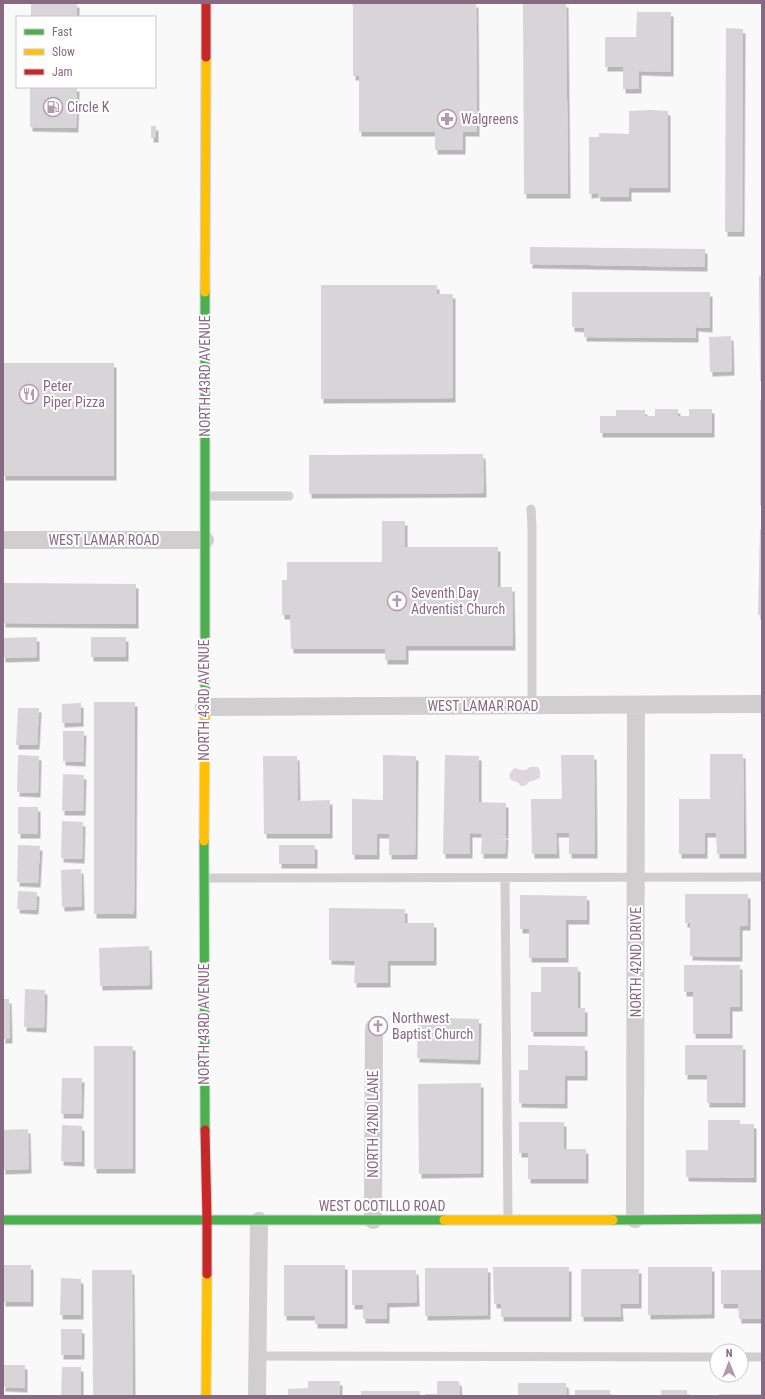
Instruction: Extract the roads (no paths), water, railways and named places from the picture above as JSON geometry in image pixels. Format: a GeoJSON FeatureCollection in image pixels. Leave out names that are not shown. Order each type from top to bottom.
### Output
{"type":"FeatureCollection","features":[{"type":"Feature","properties":{"kind":"main road","name":"NORTH 43RD AVENUE"},"geometry":{"type":"LineString","coordinates":[[206,3],[204,540],[204,1099],[207,1220],[206,1396]]}},
{"type":"Feature","properties":{"kind":"main road","name":"WEST OCOTILLO ROAD"},"geometry":{"type":"LineString","coordinates":[[3,1220],[259,1221],[762,1219]]}},
{"type":"Feature","properties":{"kind":"street","name":"WEST LAMAR ROAD"},"geometry":{"type":"LineString","coordinates":[[3,540],[204,540]]}},
{"type":"Feature","properties":{"kind":"street","name":"WEST LAMAR ROAD"},"geometry":{"type":"LineString","coordinates":[[204,707],[762,704]]}},
{"type":"Feature","properties":{"kind":"street","name":"NORTH 42ND DRIVE"},"geometry":{"type":"LineString","coordinates":[[635,1219],[636,705]]}},
{"type":"Feature","properties":{"kind":"street","name":"NORTH 42ND LANE"},"geometry":{"type":"LineString","coordinates":[[373,1220],[374,1028]]}},
{"type":"Feature","properties":{"kind":"street"},"geometry":{"type":"LineString","coordinates":[[256,1396],[259,1221]]}},
{"type":"Feature","properties":{"kind":"lane"},"geometry":{"type":"LineString","coordinates":[[205,496],[289,496]]}},
{"type":"Feature","properties":{"kind":"lane"},"geometry":{"type":"LineString","coordinates":[[531,509],[532,706]]}},
{"type":"Feature","properties":{"kind":"lane"},"geometry":{"type":"LineString","coordinates":[[204,878],[762,877]]}},
{"type":"Feature","properties":{"kind":"lane"},"geometry":{"type":"LineString","coordinates":[[505,878],[508,1220]]}},
{"type":"Feature","properties":{"kind":"lane"},"geometry":{"type":"LineString","coordinates":[[762,1214],[762,1219]]}},
{"type":"Feature","properties":{"kind":"lane"},"geometry":{"type":"LineString","coordinates":[[256,1356],[709,1357]]}},
{"type":"Feature","properties":{"kind":"lane"},"geometry":{"type":"LineString","coordinates":[[749,1357],[762,1357]]}},
{"type":"Feature","properties":{"kind":"place","name":"Circle K"},"geometry":{"type":"Point","coordinates":[53,107]}},
{"type":"Feature","properties":{"kind":"place","name":"Walgreens"},"geometry":{"type":"Point","coordinates":[447,119]}},
{"type":"Feature","properties":{"kind":"place","name":"Peter Piper Pizza"},"geometry":{"type":"Point","coordinates":[29,394]}},
{"type":"Feature","properties":{"kind":"place","name":"Seventh Day Adventist Church"},"geometry":{"type":"Point","coordinates":[397,601]}},
{"type":"Feature","properties":{"kind":"place","name":"Northwest Baptist Church"},"geometry":{"type":"Point","coordinates":[378,1026]}}]}
